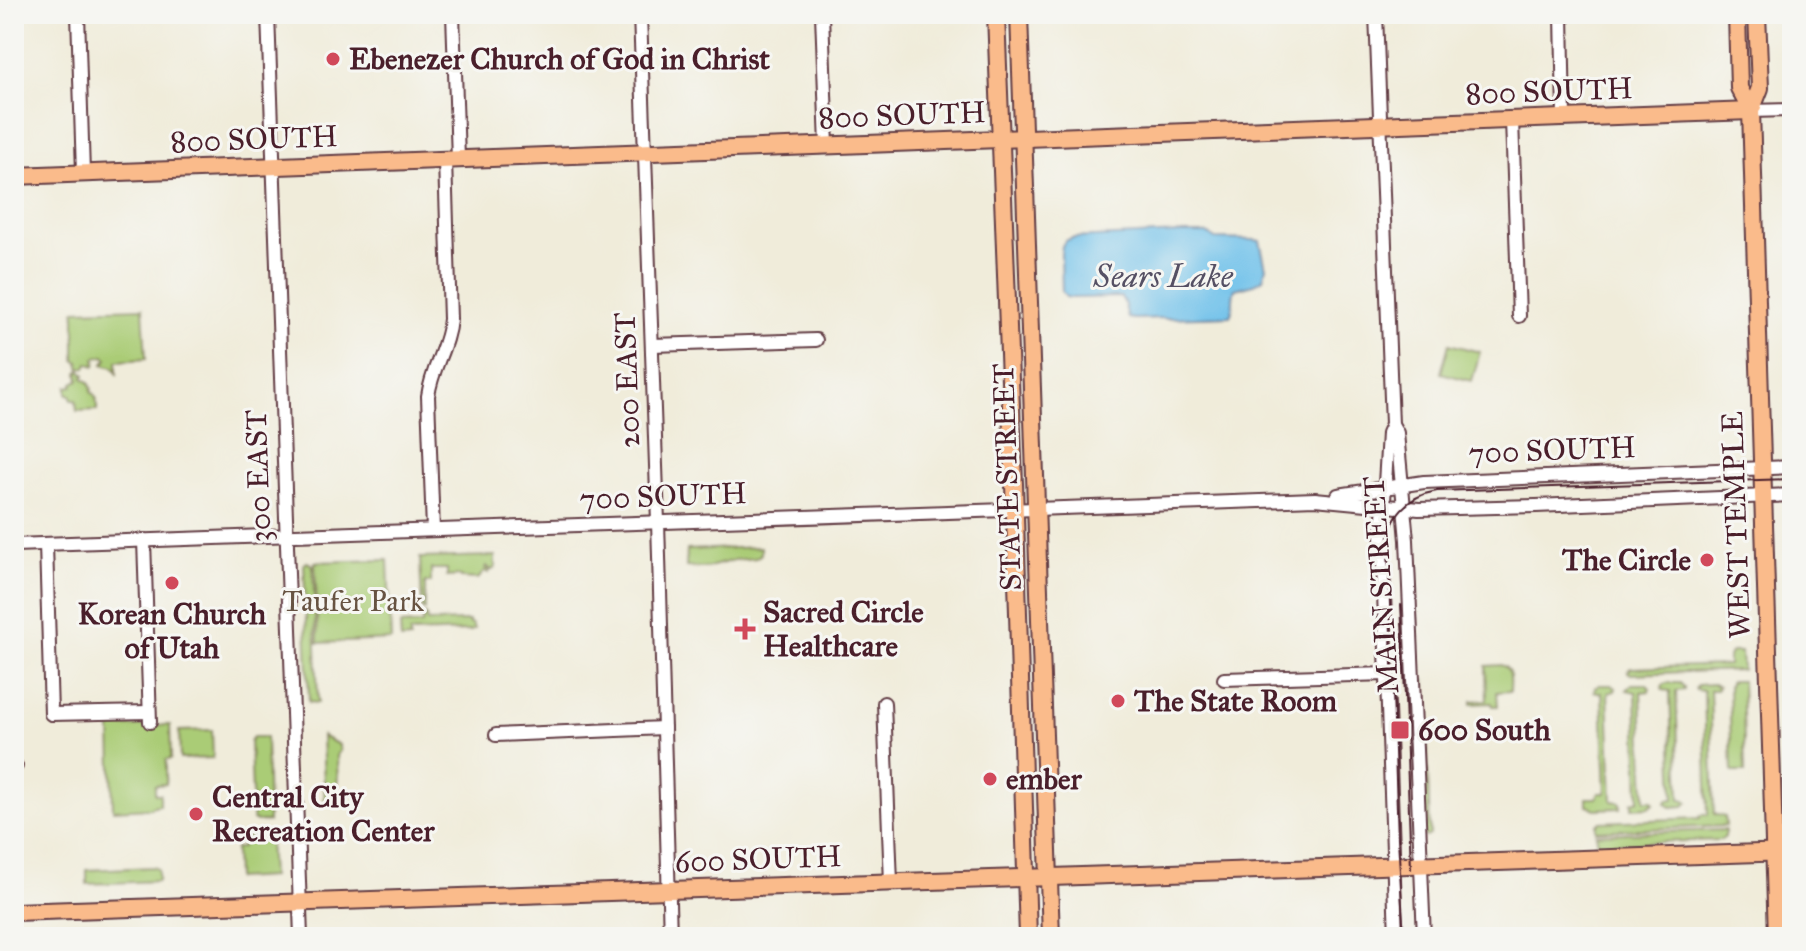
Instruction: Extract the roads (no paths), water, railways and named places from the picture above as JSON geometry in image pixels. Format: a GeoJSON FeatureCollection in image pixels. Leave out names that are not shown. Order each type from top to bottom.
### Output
{"type":"FeatureCollection","features":[{"type":"Feature","properties":{"kind":"main road","name":"STATE STREET"},"geometry":{"type":"LineString","coordinates":[[996,14],[1028,937]]}},
{"type":"Feature","properties":{"kind":"main road","name":"STATE STREET"},"geometry":{"type":"LineString","coordinates":[[1019,14],[1051,937]]}},
{"type":"Feature","properties":{"kind":"main road","name":"WEST TEMPLE"},"geometry":{"type":"LineString","coordinates":[[1737,14],[1739,88],[1751,111]]}},
{"type":"Feature","properties":{"kind":"main road","name":"WEST TEMPLE"},"geometry":{"type":"LineString","coordinates":[[1757,14],[1760,88],[1751,111],[1777,937]]}},
{"type":"Feature","properties":{"kind":"main road","name":"800 SOUTH"},"geometry":{"type":"LineString","coordinates":[[14,176],[1751,111]]}},
{"type":"Feature","properties":{"kind":"main road","name":"600 SOUTH"},"geometry":{"type":"LineString","coordinates":[[14,912],[1792,852]]}},
{"type":"Feature","properties":{"kind":"street"},"geometry":{"type":"LineString","coordinates":[[78,14],[83,173]]}},
{"type":"Feature","properties":{"kind":"street","name":"300 EAST"},"geometry":{"type":"LineString","coordinates":[[268,14],[301,937]]}},
{"type":"Feature","properties":{"kind":"street"},"geometry":{"type":"LineString","coordinates":[[433,530],[428,404],[431,377],[447,337],[450,319],[453,14]]}},
{"type":"Feature","properties":{"kind":"street","name":"200 EAST"},"geometry":{"type":"LineString","coordinates":[[640,14],[670,937]]}},
{"type":"Feature","properties":{"kind":"street"},"geometry":{"type":"LineString","coordinates":[[822,14],[827,146]]}},
{"type":"Feature","properties":{"kind":"street","name":"MAIN STREET"},"geometry":{"type":"LineString","coordinates":[[1376,14],[1392,424],[1388,433],[1382,535],[1396,937]]}},
{"type":"Feature","properties":{"kind":"street"},"geometry":{"type":"LineString","coordinates":[[1562,14],[1564,118]]}},
{"type":"Feature","properties":{"kind":"street","name":"800 SOUTH"},"geometry":{"type":"LineString","coordinates":[[1751,111],[1792,110]]}},
{"type":"Feature","properties":{"kind":"street"},"geometry":{"type":"LineString","coordinates":[[1512,120],[1519,316]]}},
{"type":"Feature","properties":{"kind":"street"},"geometry":{"type":"LineString","coordinates":[[652,345],[816,340]]}},
{"type":"Feature","properties":{"kind":"street","name":"MAIN STREET"},"geometry":{"type":"LineString","coordinates":[[1392,424],[1397,433],[1407,540],[1424,937]]}},
{"type":"Feature","properties":{"kind":"street","name":"700 SOUTH"},"geometry":{"type":"LineString","coordinates":[[1315,499],[1424,482],[1792,467]]}},
{"type":"Feature","properties":{"kind":"street","name":"700 SOUTH"},"geometry":{"type":"LineString","coordinates":[[14,545],[1315,499],[1419,509],[1792,495]]}},
{"type":"Feature","properties":{"kind":"street"},"geometry":{"type":"LineString","coordinates":[[46,544],[51,714],[149,717],[144,540]]}},
{"type":"Feature","properties":{"kind":"street"},"geometry":{"type":"LineString","coordinates":[[1224,679],[1387,674]]}},
{"type":"Feature","properties":{"kind":"street"},"geometry":{"type":"LineString","coordinates":[[884,703],[891,883]]}},
{"type":"Feature","properties":{"kind":"street"},"geometry":{"type":"LineString","coordinates":[[496,735],[664,728]]}},
{"type":"Feature","properties":{"kind":"water","name":"Sears Lake"},"geometry":{"type":"Polygon","coordinates":[[[1207,233],[1215,239],[1260,241],[1266,268],[1263,279],[1235,289],[1230,316],[1134,319],[1128,318],[1121,297],[1072,298],[1062,292],[1061,254],[1065,241],[1072,238],[1207,233]]]}},
{"type":"Feature","properties":{"kind":"tram line"},"geometry":{"type":"LineString","coordinates":[[1404,937],[1388,546],[1392,525],[1402,509],[1417,497],[1437,491],[1792,479]]}},
{"type":"Feature","properties":{"kind":"tram line"},"geometry":{"type":"LineString","coordinates":[[1401,605],[1411,869]]}},
{"type":"Feature","properties":{"kind":"place","name":"Ebenezer Church of God in Christ"},"geometry":{"type":"Point","coordinates":[333,59]}},
{"type":"Feature","properties":{"kind":"place","name":"The Circle"},"geometry":{"type":"Point","coordinates":[1707,560]}},
{"type":"Feature","properties":{"kind":"place","name":"Korean Church of Utah"},"geometry":{"type":"Point","coordinates":[172,583]}},
{"type":"Feature","properties":{"kind":"place","name":"Sacred Circle Healthcare"},"geometry":{"type":"Point","coordinates":[745,629]}},
{"type":"Feature","properties":{"kind":"place","name":"The State Room"},"geometry":{"type":"Point","coordinates":[1118,701]}},
{"type":"Feature","properties":{"kind":"place","name":"600 South"},"geometry":{"type":"Point","coordinates":[1400,730]}},
{"type":"Feature","properties":{"kind":"place","name":"ember"},"geometry":{"type":"Point","coordinates":[990,779]}},
{"type":"Feature","properties":{"kind":"place","name":"Central City Recreation Center"},"geometry":{"type":"Point","coordinates":[196,814]}},
{"type":"Feature","properties":{"kind":"park label","name":"Taufer Park"},"geometry":{"type":"Point","coordinates":[353,601]}}]}
